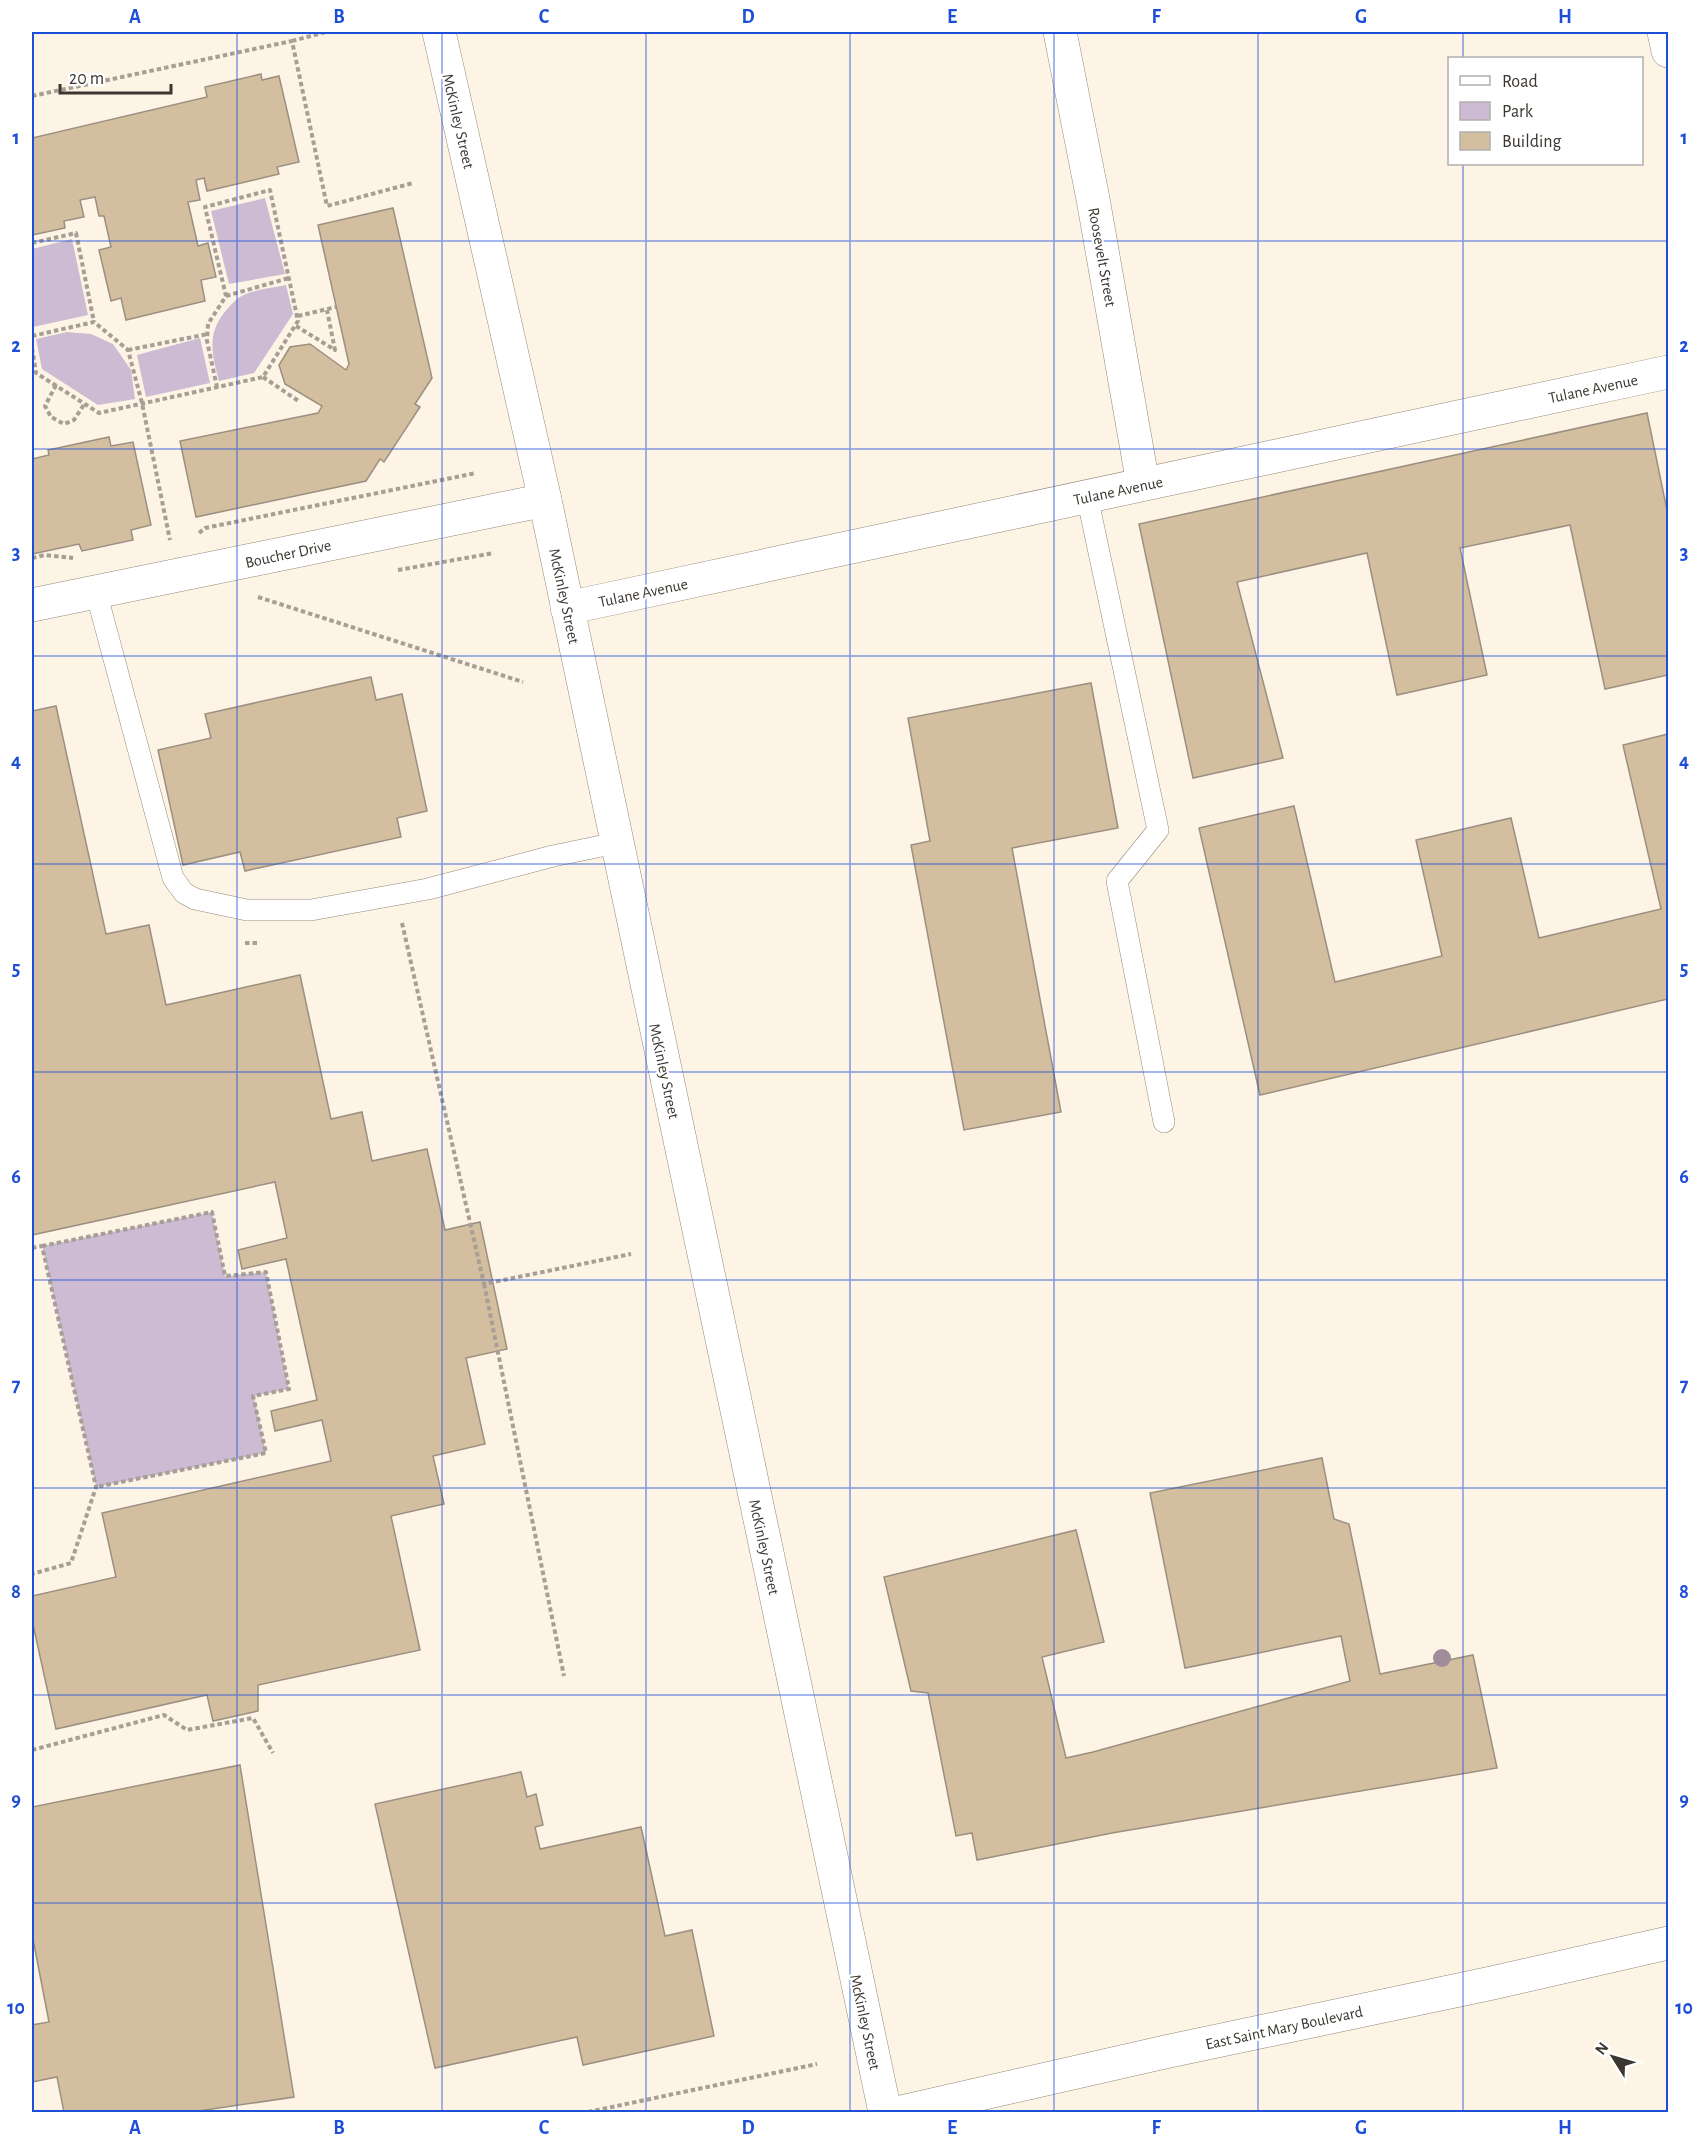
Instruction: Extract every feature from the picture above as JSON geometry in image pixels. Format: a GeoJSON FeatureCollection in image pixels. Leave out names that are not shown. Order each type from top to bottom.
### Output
{"type":"FeatureCollection","features":[{"type":"Feature","properties":{"kind":"street","name":"McKinley Street"},"geometry":{"type":"LineString","coordinates":[[439,32],[545,500],[885,2112]]}},
{"type":"Feature","properties":{"kind":"street","name":"Roosevelt Street"},"geometry":{"type":"LineString","coordinates":[[1060,32],[1093,199],[1143,484]]}},
{"type":"Feature","properties":{"kind":"street"},"geometry":{"type":"LineString","coordinates":[[1664,32],[1668,51]]}},
{"type":"Feature","properties":{"kind":"street","name":"Tulane Avenue"},"geometry":{"type":"LineString","coordinates":[[567,608],[1668,372]]}},
{"type":"Feature","properties":{"kind":"street","name":"Boucher Drive"},"geometry":{"type":"LineString","coordinates":[[32,605],[545,500]]}},
{"type":"Feature","properties":{"kind":"street","name":"East Saint Mary Boulevard"},"geometry":{"type":"LineString","coordinates":[[901,2112],[1668,1943]]}},
{"type":"Feature","properties":{"kind":"lane"},"geometry":{"type":"LineString","coordinates":[[1087,496],[1158,830],[1117,881],[1164,1122]]}},
{"type":"Feature","properties":{"kind":"lane"},"geometry":{"type":"LineString","coordinates":[[96,592],[172,878],[184,893],[195,899],[247,910],[311,910],[428,889],[553,856],[616,843]]}},
{"type":"Feature","properties":{"kind":"path"},"geometry":{"type":"LineString","coordinates":[[32,96],[326,32]]}},
{"type":"Feature","properties":{"kind":"path"},"geometry":{"type":"LineString","coordinates":[[292,41],[327,206],[413,183]]}},
{"type":"Feature","properties":{"kind":"path"},"geometry":{"type":"LineString","coordinates":[[32,348],[36,373],[99,412],[263,377],[298,321],[270,190],[205,207],[226,296]]}},
{"type":"Feature","properties":{"kind":"path"},"geometry":{"type":"LineString","coordinates":[[32,243],[76,233],[94,322],[128,350],[142,404],[178,576]]}},
{"type":"Feature","properties":{"kind":"path"},"geometry":{"type":"LineString","coordinates":[[217,387],[207,341],[208,324],[226,296],[289,278]]}},
{"type":"Feature","properties":{"kind":"path"},"geometry":{"type":"LineString","coordinates":[[298,316],[336,307]]}},
{"type":"Feature","properties":{"kind":"path"},"geometry":{"type":"LineString","coordinates":[[296,326],[335,350],[327,310]]}},
{"type":"Feature","properties":{"kind":"path"},"geometry":{"type":"LineString","coordinates":[[32,336],[94,322]]}},
{"type":"Feature","properties":{"kind":"path"},"geometry":{"type":"LineString","coordinates":[[128,350],[208,334]]}},
{"type":"Feature","properties":{"kind":"path"},"geometry":{"type":"LineString","coordinates":[[263,377],[300,402]]}},
{"type":"Feature","properties":{"kind":"path"},"geometry":{"type":"LineString","coordinates":[[56,386],[45,406],[51,417],[64,424],[74,420],[85,403]]}},
{"type":"Feature","properties":{"kind":"path"},"geometry":{"type":"LineString","coordinates":[[197,535],[205,528],[476,473]]}},
{"type":"Feature","properties":{"kind":"path"},"geometry":{"type":"LineString","coordinates":[[391,571],[494,553]]}},
{"type":"Feature","properties":{"kind":"path"},"geometry":{"type":"LineString","coordinates":[[32,558],[45,555],[78,558]]}},
{"type":"Feature","properties":{"kind":"path"},"geometry":{"type":"LineString","coordinates":[[265,593],[253,595],[523,682]]}},
{"type":"Feature","properties":{"kind":"path"},"geometry":{"type":"LineString","coordinates":[[391,924],[402,921],[484,1284],[564,1676]]}},
{"type":"Feature","properties":{"kind":"path"},"geometry":{"type":"LineString","coordinates":[[244,943],[268,942]]}},
{"type":"Feature","properties":{"kind":"path"},"geometry":{"type":"LineString","coordinates":[[32,1248],[212,1212],[225,1276],[266,1272],[289,1389],[254,1396],[266,1453],[96,1487]]}},
{"type":"Feature","properties":{"kind":"path"},"geometry":{"type":"LineString","coordinates":[[32,1574],[71,1563],[96,1487],[42,1246]]}},
{"type":"Feature","properties":{"kind":"path"},"geometry":{"type":"LineString","coordinates":[[484,1284],[631,1254]]}},
{"type":"Feature","properties":{"kind":"path"},"geometry":{"type":"LineString","coordinates":[[32,1750],[164,1715],[187,1730],[253,1718],[273,1753]]}},
{"type":"Feature","properties":{"kind":"path"},"geometry":{"type":"LineString","coordinates":[[588,2112],[817,2064]]}},
{"type":"Feature","properties":{"kind":"green space"},"geometry":{"type":"Polygon","coordinates":[[[265,198],[285,274],[229,284],[211,211],[265,198]]]}},
{"type":"Feature","properties":{"kind":"green space"},"geometry":{"type":"Polygon","coordinates":[[[72,239],[88,315],[33,327],[32,249],[72,239]]]}},
{"type":"Feature","properties":{"kind":"green space"},"geometry":{"type":"Polygon","coordinates":[[[286,285],[293,314],[254,373],[219,381],[212,342],[222,315],[245,294],[286,285]]]}},
{"type":"Feature","properties":{"kind":"green space"},"geometry":{"type":"Polygon","coordinates":[[[67,332],[91,334],[113,344],[131,370],[135,399],[98,405],[42,369],[36,339],[67,332]]]}},
{"type":"Feature","properties":{"kind":"green space"},"geometry":{"type":"Polygon","coordinates":[[[200,338],[210,383],[146,397],[137,355],[200,338]]]}},
{"type":"Feature","properties":{"kind":"green space"},"geometry":{"type":"Polygon","coordinates":[[[212,1212],[225,1276],[266,1272],[289,1389],[254,1396],[266,1453],[96,1487],[42,1246],[212,1212]]]}},
{"type":"Feature","properties":{"kind":"building"},"geometry":{"type":"Polygon","coordinates":[[[261,74],[262,80],[279,76],[299,162],[277,167],[279,174],[207,191],[204,178],[196,180],[200,200],[188,202],[198,246],[208,243],[216,277],[201,280],[205,301],[126,320],[121,298],[111,301],[99,250],[111,247],[104,216],[99,216],[95,197],[80,200],[84,217],[64,221],[65,228],[32,235],[32,138],[207,97],[205,87],[261,74]]]}},
{"type":"Feature","properties":{"kind":"building"},"geometry":{"type":"Polygon","coordinates":[[[393,208],[432,378],[415,404],[420,407],[384,462],[380,459],[366,481],[196,517],[180,441],[318,413],[322,406],[285,384],[279,365],[290,347],[310,344],[346,370],[349,364],[318,225],[393,208]]]}},
{"type":"Feature","properties":{"kind":"building"},"geometry":{"type":"Polygon","coordinates":[[[1647,413],[1668,515],[1668,675],[1605,689],[1570,525],[1460,548],[1487,675],[1397,695],[1367,553],[1237,582],[1283,758],[1193,778],[1139,524],[1647,413]]]}},
{"type":"Feature","properties":{"kind":"building"},"geometry":{"type":"Polygon","coordinates":[[[109,437],[111,446],[133,442],[151,525],[131,530],[133,540],[82,551],[79,544],[32,554],[32,459],[49,455],[48,450],[109,437]]]}},
{"type":"Feature","properties":{"kind":"building"},"geometry":{"type":"Polygon","coordinates":[[[371,677],[376,700],[402,694],[427,811],[397,818],[401,837],[245,871],[240,852],[183,865],[158,750],[211,738],[205,714],[371,677]]]}},
{"type":"Feature","properties":{"kind":"building"},"geometry":{"type":"Polygon","coordinates":[[[1091,683],[1118,828],[1012,848],[1061,1112],[964,1130],[911,845],[930,841],[908,718],[1091,683]]]}},
{"type":"Feature","properties":{"kind":"building"},"geometry":{"type":"Polygon","coordinates":[[[56,706],[106,934],[149,925],[166,1005],[300,975],[331,1119],[362,1112],[372,1161],[427,1149],[445,1230],[480,1222],[507,1349],[466,1358],[485,1444],[433,1456],[444,1504],[391,1516],[420,1650],[258,1685],[258,1711],[213,1721],[207,1695],[56,1729],[32,1620],[32,1596],[116,1577],[102,1513],[331,1461],[322,1420],[275,1431],[271,1411],[317,1400],[286,1259],[242,1269],[238,1250],[287,1238],[275,1182],[32,1235],[32,711],[56,706]]]}},
{"type":"Feature","properties":{"kind":"building"},"geometry":{"type":"Polygon","coordinates":[[[1668,734],[1668,999],[1260,1095],[1199,828],[1294,806],[1335,982],[1442,956],[1416,840],[1511,818],[1539,938],[1661,909],[1623,745],[1668,734]]]}},
{"type":"Feature","properties":{"kind":"building"},"geometry":{"type":"Polygon","coordinates":[[[1322,1458],[1334,1519],[1349,1524],[1380,1674],[1473,1655],[1497,1768],[1112,1833],[977,1860],[972,1833],[956,1836],[928,1693],[911,1691],[884,1577],[1076,1530],[1104,1642],[1042,1657],[1066,1758],[1093,1752],[1350,1681],[1341,1636],[1185,1668],[1150,1493],[1322,1458]]]}},
{"type":"Feature","properties":{"kind":"building"},"geometry":{"type":"Polygon","coordinates":[[[240,1765],[294,2097],[192,2112],[64,2112],[57,2077],[32,2082],[32,2025],[49,2022],[32,1934],[32,1807],[240,1765]]]}},
{"type":"Feature","properties":{"kind":"building"},"geometry":{"type":"Polygon","coordinates":[[[521,1772],[527,1797],[536,1794],[543,1825],[535,1827],[540,1849],[641,1827],[665,1936],[692,1930],[714,2036],[583,2065],[577,2037],[435,2068],[375,1804],[521,1772]]]}}]}
